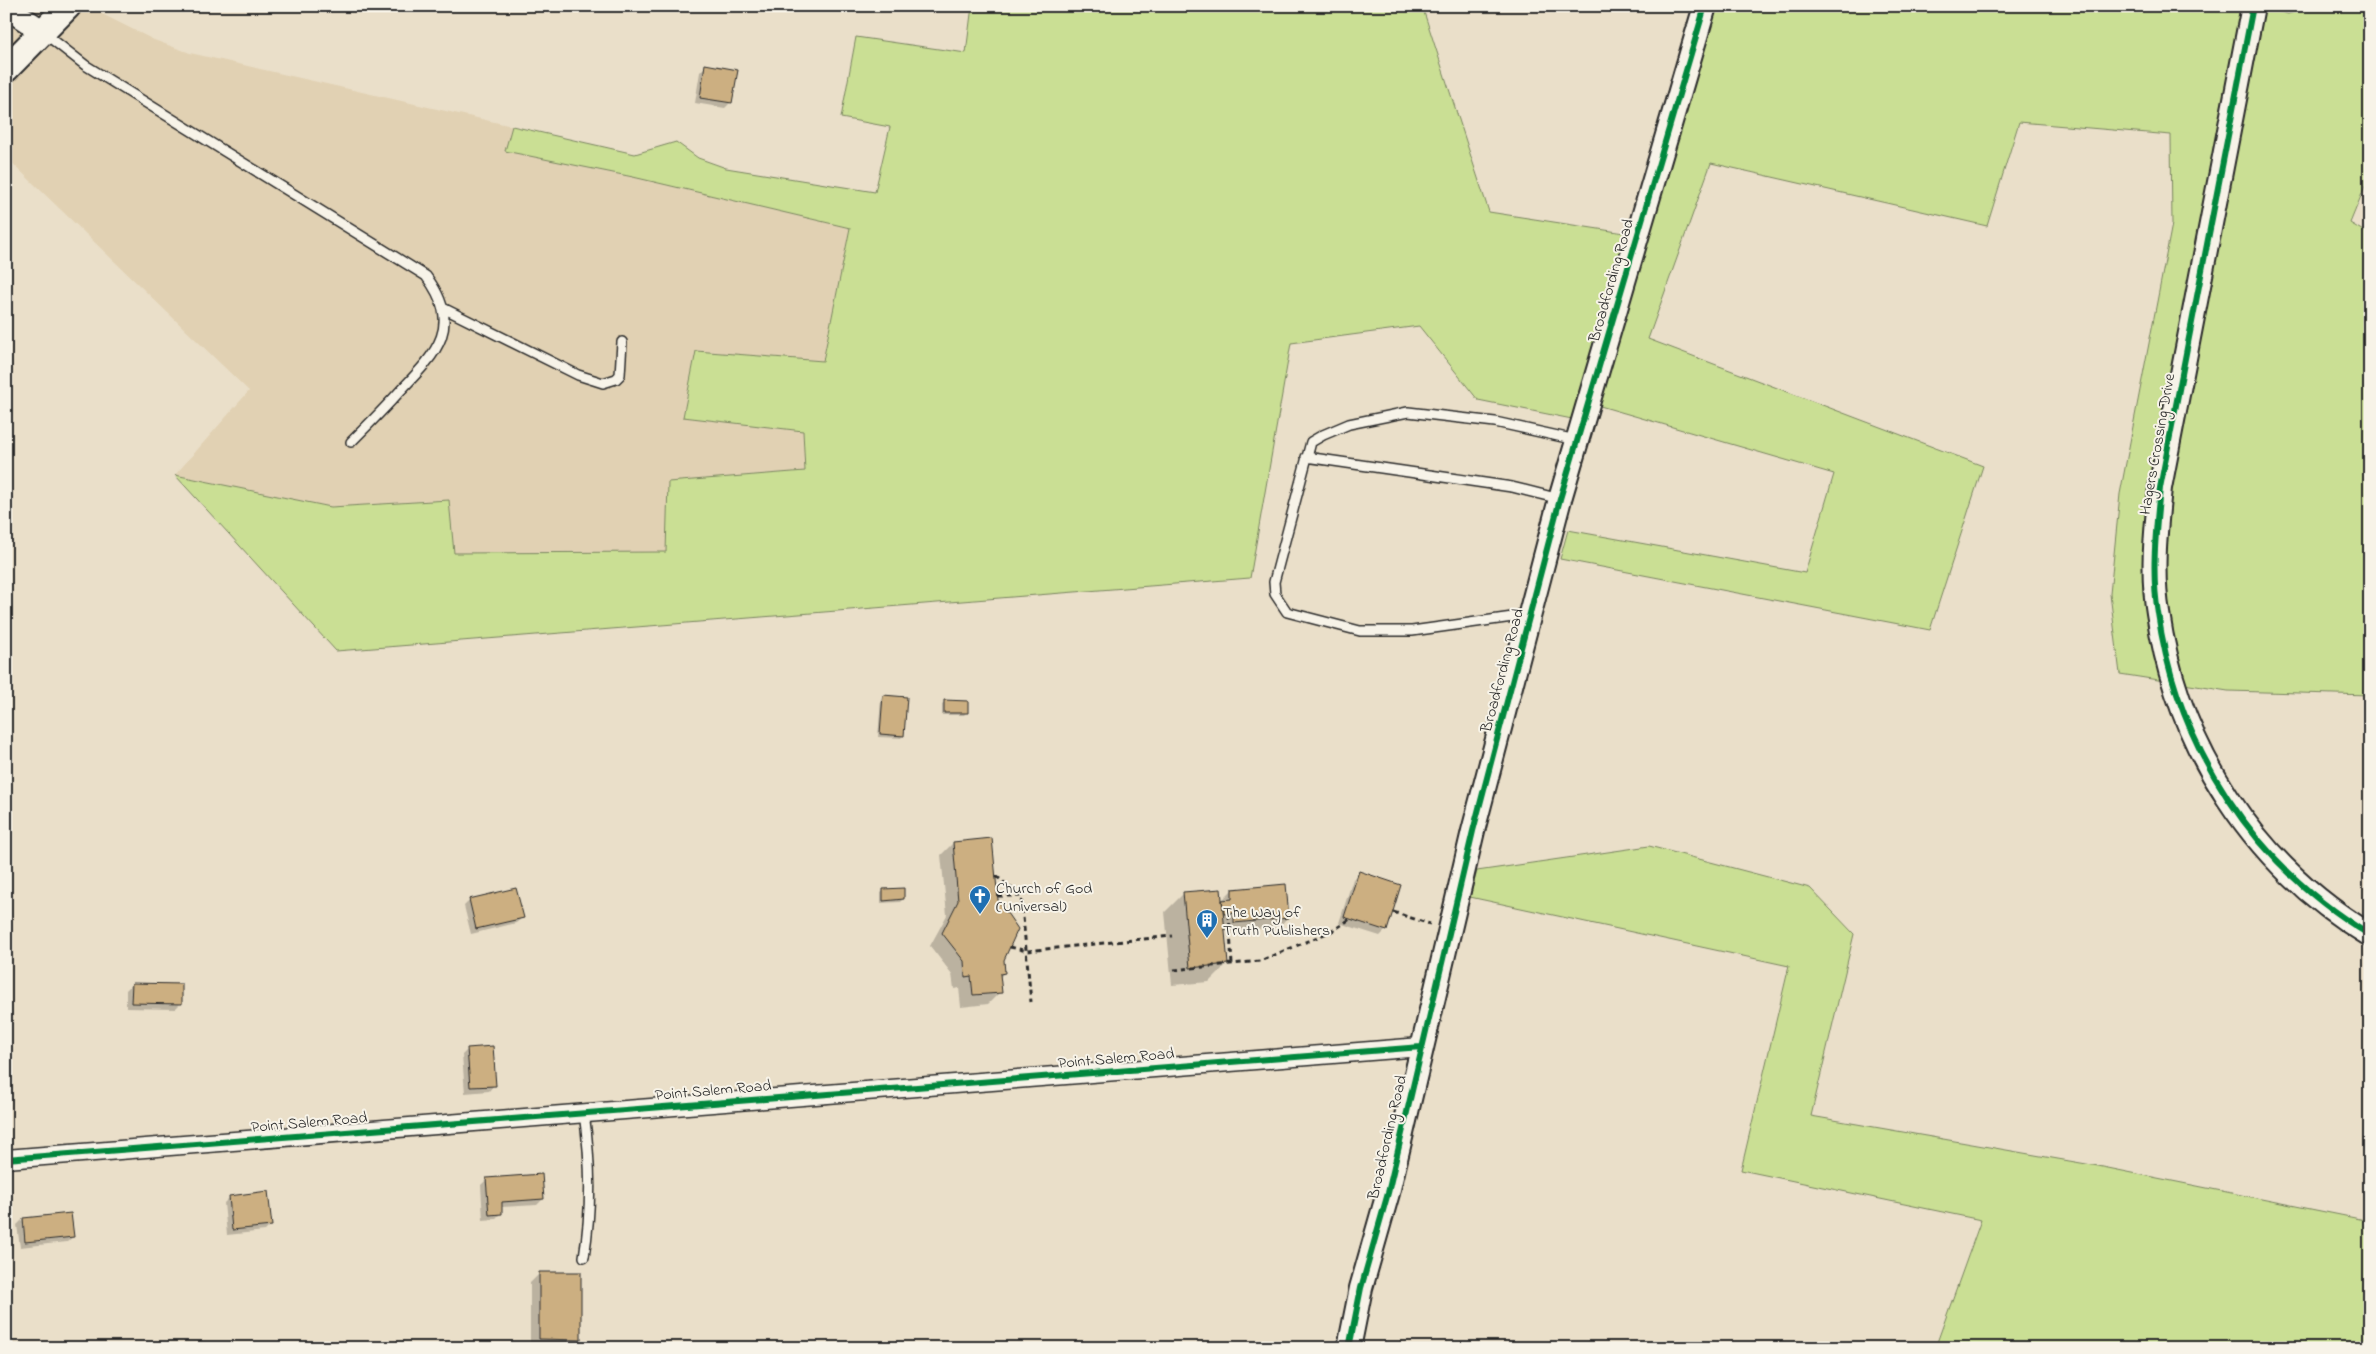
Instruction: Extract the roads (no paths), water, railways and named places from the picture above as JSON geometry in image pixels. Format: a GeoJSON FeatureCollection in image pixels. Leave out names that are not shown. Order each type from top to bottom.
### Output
{"type":"FeatureCollection","features":[{"type":"Feature","properties":{"kind":"main road"},"geometry":{"type":"LineString","coordinates":[[6,70],[68,6]]}},
{"type":"Feature","properties":{"kind":"street"},"geometry":{"type":"LineString","coordinates":[[26,6],[42,31]]}},
{"type":"Feature","properties":{"kind":"street","name":"Broadfording Road"},"geometry":{"type":"LineString","coordinates":[[1349,1348],[1361,1288],[1388,1193],[1449,931],[1560,500],[1576,440],[1705,6]]}},
{"type":"Feature","properties":{"kind":"street","name":"Hagers Crossing Drive"},"geometry":{"type":"LineString","coordinates":[[2253,6],[2160,488],[2154,553],[2158,613],[2176,692],[2194,741],[2227,800],[2264,848],[2305,889],[2350,924],[2370,935]]}},
{"type":"Feature","properties":{"kind":"street"},"geometry":{"type":"LineString","coordinates":[[6,7],[42,31]]}},
{"type":"Feature","properties":{"kind":"street","name":"Point Salem Road"},"geometry":{"type":"LineString","coordinates":[[6,1159],[1421,1047]]}},
{"type":"Feature","properties":{"kind":"lane"},"geometry":{"type":"LineString","coordinates":[[42,31],[85,66],[426,276],[438,292],[443,308],[444,326],[439,346],[420,371],[351,442]]}},
{"type":"Feature","properties":{"kind":"lane"},"geometry":{"type":"LineString","coordinates":[[443,308],[578,375],[603,383],[616,379],[620,374],[622,342]]}},
{"type":"Feature","properties":{"kind":"lane"},"geometry":{"type":"LineString","coordinates":[[1530,615],[1412,631],[1360,631],[1287,612],[1275,594],[1274,582],[1311,442],[1323,435],[1349,424],[1408,412],[1495,422],[1576,440]]}},
{"type":"Feature","properties":{"kind":"lane"},"geometry":{"type":"LineString","coordinates":[[1306,457],[1512,487],[1560,500]]}},
{"type":"Feature","properties":{"kind":"lane"},"geometry":{"type":"LineString","coordinates":[[584,1113],[591,1171],[590,1218],[584,1257]]}},
{"type":"Feature","properties":{"kind":"place","name":"Church of God (Universal)"},"geometry":{"type":"Point","coordinates":[980,915]}},
{"type":"Feature","properties":{"kind":"place","name":"The Way of Truth Publishers"},"geometry":{"type":"Point","coordinates":[1207,939]}}]}
